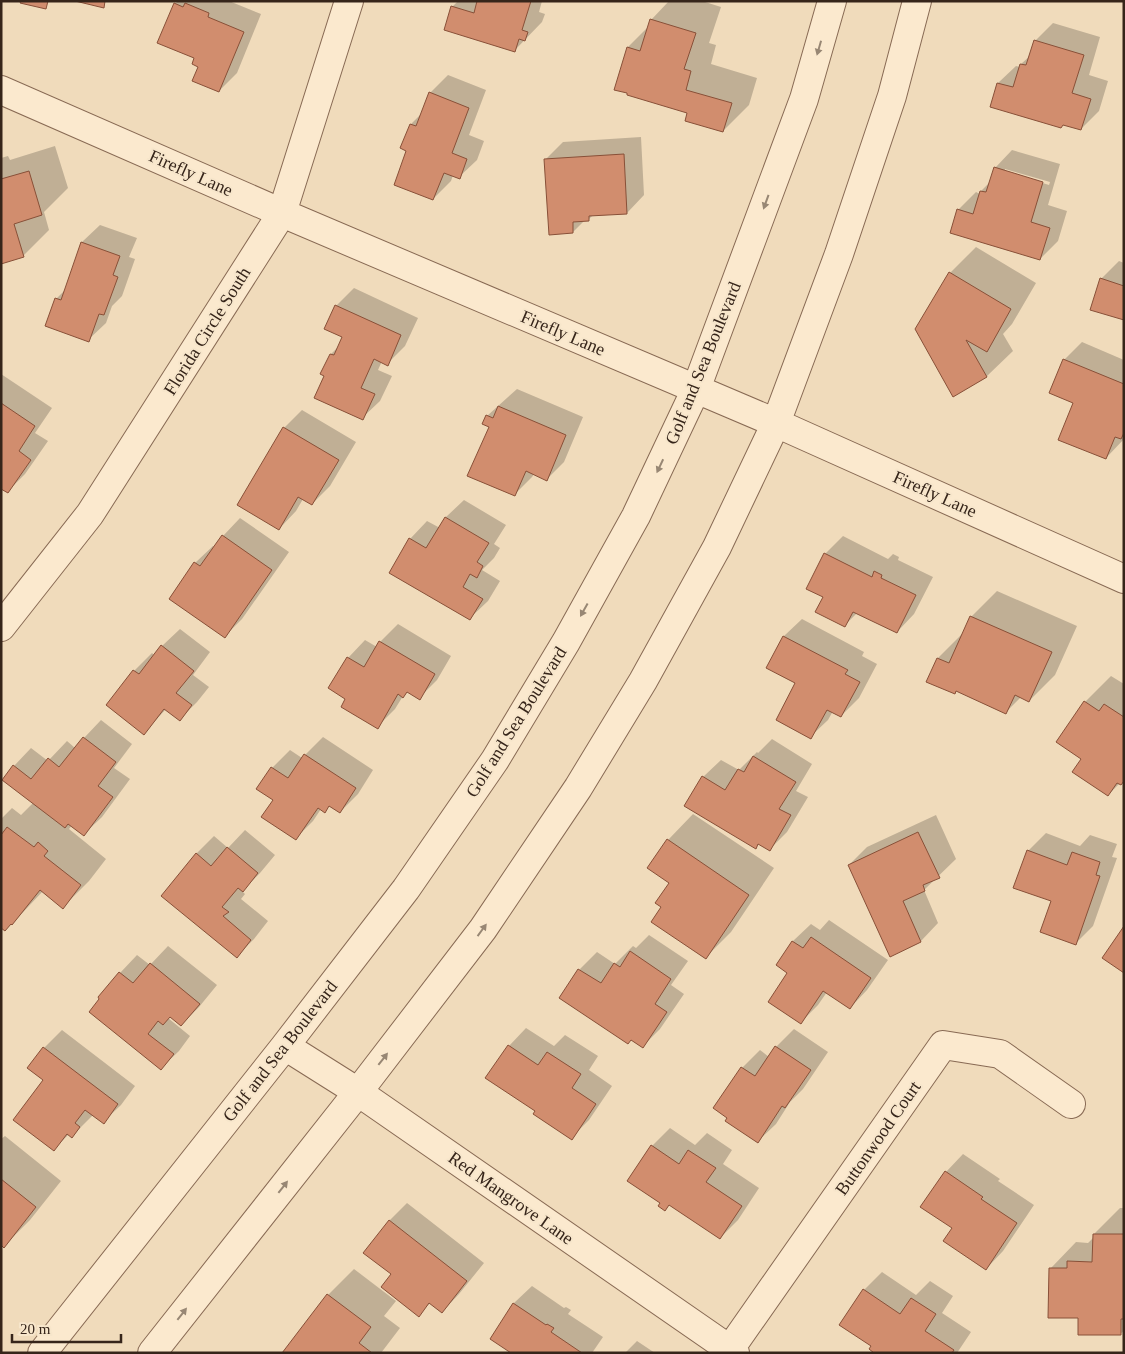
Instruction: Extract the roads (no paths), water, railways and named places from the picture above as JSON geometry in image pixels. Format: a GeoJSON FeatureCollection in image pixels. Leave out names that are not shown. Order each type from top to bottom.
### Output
{"type":"FeatureCollection","features":[{"type":"Feature","properties":{"kind":"street","name":"Florida Circle South"},"geometry":{"type":"LineString","coordinates":[[1,627],[90,514],[282,213],[349,1]]}},
{"type":"Feature","properties":{"kind":"street","name":"Golf and Sea Boulevard"},"geometry":{"type":"LineString","coordinates":[[42,1353],[285,1046],[406,889],[495,760],[566,642],[636,516],[696,389],[804,99],[832,1]]}},
{"type":"Feature","properties":{"kind":"street"},"geometry":{"type":"LineString","coordinates":[[152,1353],[358,1092],[483,929],[578,788],[643,681],[717,547],[776,423],[842,245],[892,96],[917,1]]}},
{"type":"Feature","properties":{"kind":"street","name":"Firefly Lane"},"geometry":{"type":"LineString","coordinates":[[1,90],[282,213],[776,423],[1124,579]]}},
{"type":"Feature","properties":{"kind":"street","name":"Buttonwood Court"},"geometry":{"type":"LineString","coordinates":[[733,1351],[943,1045],[1000,1054],[1071,1104]]}},
{"type":"Feature","properties":{"kind":"street","name":"Red Mangrove Lane"},"geometry":{"type":"LineString","coordinates":[[285,1046],[358,1092],[733,1351]]}}]}
